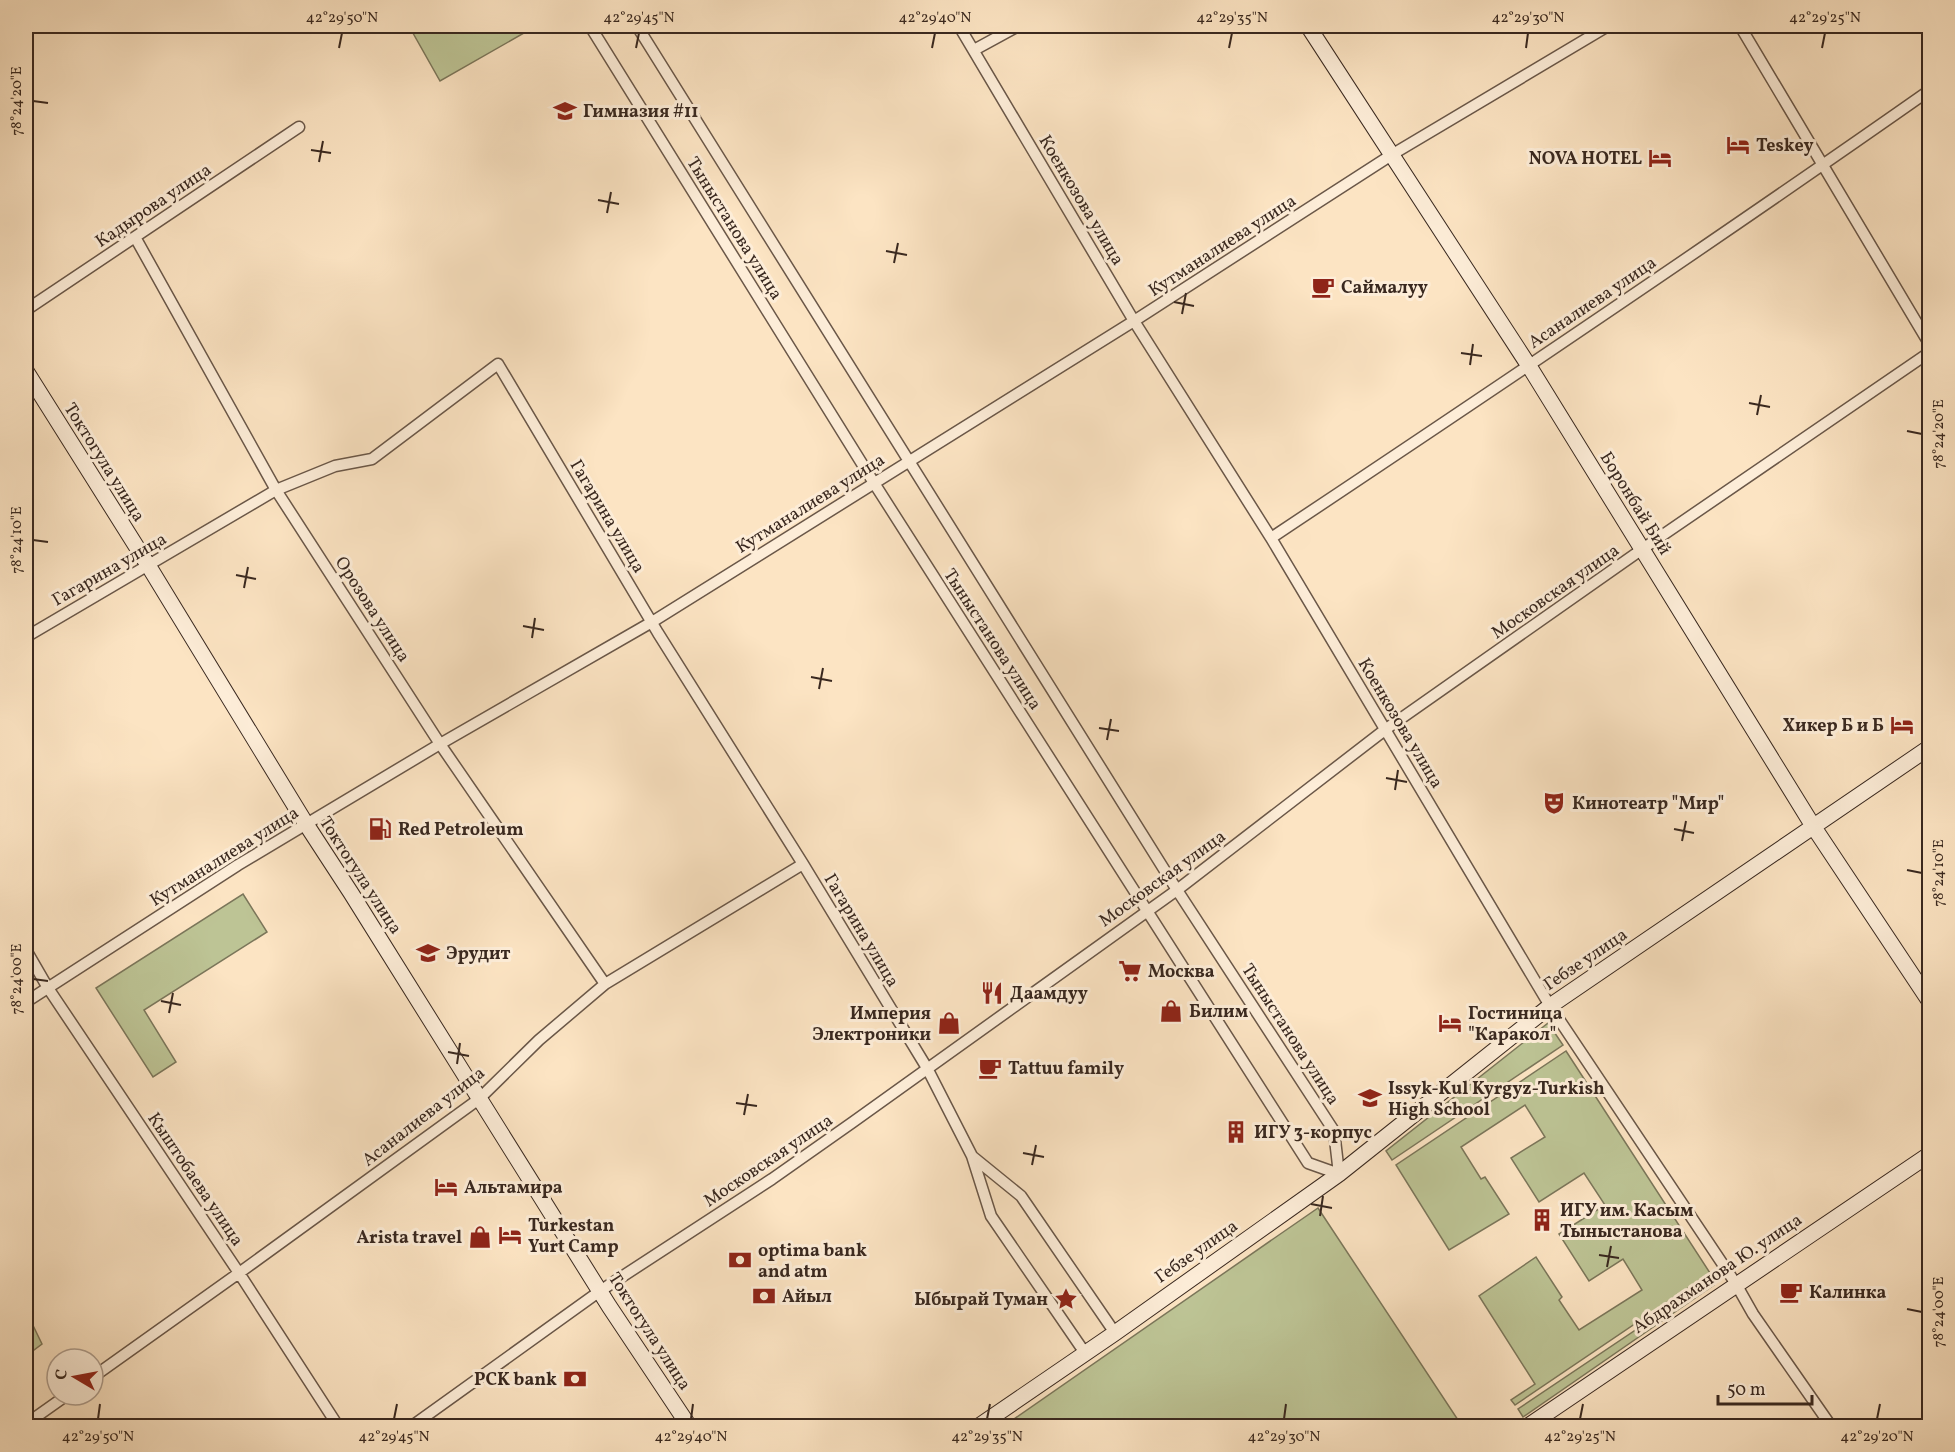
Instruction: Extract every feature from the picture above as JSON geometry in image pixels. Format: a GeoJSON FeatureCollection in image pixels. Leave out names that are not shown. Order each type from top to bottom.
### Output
{"type":"FeatureCollection","features":[{"type":"Feature","properties":{"kind":"main road","name":"Боронбай Бий"},"geometry":{"type":"LineString","coordinates":[[1308,26],[1529,366],[1814,826],[1929,1002]]}},
{"type":"Feature","properties":{"kind":"main road","name":"Токтогула улица"},"geometry":{"type":"LineString","coordinates":[[26,371],[306,824],[600,1291],[689,1426]]}},
{"type":"Feature","properties":{"kind":"main road","name":"Гебзе улица"},"geometry":{"type":"LineString","coordinates":[[980,1426],[1339,1174],[1550,1006],[1929,747]]}},
{"type":"Feature","properties":{"kind":"main road","name":"Абдрахманова Ю. улица"},"geometry":{"type":"LineString","coordinates":[[1528,1426],[1929,1154]]}},
{"type":"Feature","properties":{"kind":"street","name":"Тыныстанова улица"},"geometry":{"type":"LineString","coordinates":[[590,26],[874,483],[1308,1163],[1339,1174],[1334,1131],[1177,890],[636,26]]}},
{"type":"Feature","properties":{"kind":"street","name":"Коенкозова улица"},"geometry":{"type":"LineString","coordinates":[[959,26],[1134,321],[1271,538],[1550,1006],[1736,1284],[1753,1314],[1831,1426]]}},
{"type":"Feature","properties":{"kind":"street"},"geometry":{"type":"LineString","coordinates":[[974,51],[1018,26]]}},
{"type":"Feature","properties":{"kind":"street","name":"Кутманалиева улица"},"geometry":{"type":"LineString","coordinates":[[26,1002],[238,865],[440,744],[652,622],[1134,321],[1393,154],[1608,26]]}},
{"type":"Feature","properties":{"kind":"street"},"geometry":{"type":"LineString","coordinates":[[1740,26],[1929,345]]}},
{"type":"Feature","properties":{"kind":"street","name":"Асаналиева улица"},"geometry":{"type":"LineString","coordinates":[[1271,538],[1529,366],[1929,90]]}},
{"type":"Feature","properties":{"kind":"street","name":"Кадырова улица"},"geometry":{"type":"LineString","coordinates":[[26,310],[299,127]]}},
{"type":"Feature","properties":{"kind":"street","name":"Орозова улица"},"geometry":{"type":"LineString","coordinates":[[135,237],[276,490],[440,744],[605,984]]}},
{"type":"Feature","properties":{"kind":"street","name":"Московская улица"},"geometry":{"type":"LineString","coordinates":[[412,1426],[600,1291],[772,1179],[1177,890],[1386,729],[1929,352]]}},
{"type":"Feature","properties":{"kind":"street","name":"Гагарина улица"},"geometry":{"type":"LineString","coordinates":[[26,637],[276,490],[335,466],[372,459],[498,364],[652,622],[927,1068],[972,1156],[991,1216],[1085,1353]]}},
{"type":"Feature","properties":{"kind":"street","name":"Асаналиева улица"},"geometry":{"type":"LineString","coordinates":[[105,1368],[479,1099],[539,1040],[605,984],[803,864]]}},
{"type":"Feature","properties":{"kind":"street","name":"Кыштобаева улица"},"geometry":{"type":"LineString","coordinates":[[26,950],[48,988],[239,1273],[338,1426]]}},
{"type":"Feature","properties":{"kind":"street","name":"Гагарина улица"},"geometry":{"type":"LineString","coordinates":[[972,1156],[1021,1196],[1115,1333]]}},
{"type":"Feature","properties":{"kind":"street"},"geometry":{"type":"LineString","coordinates":[[26,1424],[50,1407]]}},
{"type":"Feature","properties":{"kind":"green space"},"geometry":{"type":"Polygon","coordinates":[[[409,26],[529,26],[531,29],[440,81],[409,26]]]}},
{"type":"Feature","properties":{"kind":"green space"},"geometry":{"type":"Polygon","coordinates":[[[243,894],[267,932],[144,1010],[176,1062],[153,1077],[96,988],[243,894]]]}},
{"type":"Feature","properties":{"kind":"green space"},"geometry":{"type":"Polygon","coordinates":[[[1548,1023],[1563,1045],[1392,1160],[1386,1151],[1548,1023]]]}},
{"type":"Feature","properties":{"kind":"green space"},"geometry":{"type":"Polygon","coordinates":[[[1566,1051],[1710,1273],[1515,1405],[1511,1400],[1535,1384],[1479,1296],[1536,1257],[1562,1297],[1559,1300],[1579,1330],[1642,1290],[1623,1259],[1589,1281],[1559,1234],[1605,1205],[1584,1173],[1539,1202],[1511,1158],[1545,1137],[1525,1105],[1461,1147],[1481,1179],[1485,1177],[1509,1214],[1449,1250],[1396,1165],[1566,1051]]]}},
{"type":"Feature","properties":{"kind":"green space"},"geometry":{"type":"Polygon","coordinates":[[[1318,1208],[1462,1426],[1004,1426],[1276,1237],[1318,1208]]]}},
{"type":"Feature","properties":{"kind":"green space"},"geometry":{"type":"Polygon","coordinates":[[[1713,1278],[1714,1285],[1523,1417],[1518,1409],[1713,1278]]]}},
{"type":"Feature","properties":{"kind":"green space"},"geometry":{"type":"Polygon","coordinates":[[[26,1311],[42,1344],[26,1356],[26,1311]]]}},
{"type":"Feature","properties":{"kind":"place","name":"Гимназия #11"},"geometry":{"type":"Point","coordinates":[565,111]}},
{"type":"Feature","properties":{"kind":"place","name":"Teskey"},"geometry":{"type":"Point","coordinates":[1738,145]}},
{"type":"Feature","properties":{"kind":"place","name":"NOVA HOTEL"},"geometry":{"type":"Point","coordinates":[1660,158]}},
{"type":"Feature","properties":{"kind":"place","name":"Саймалуу"},"geometry":{"type":"Point","coordinates":[1323,287]}},
{"type":"Feature","properties":{"kind":"place","name":"Хикер Б и Б"},"geometry":{"type":"Point","coordinates":[1902,725]}},
{"type":"Feature","properties":{"kind":"place","name":"Кинотеатр \"Мир\""},"geometry":{"type":"Point","coordinates":[1554,803]}},
{"type":"Feature","properties":{"kind":"place","name":"Red Petroleum"},"geometry":{"type":"Point","coordinates":[380,829]}},
{"type":"Feature","properties":{"kind":"place","name":"Эрудит"},"geometry":{"type":"Point","coordinates":[428,953]}},
{"type":"Feature","properties":{"kind":"place","name":"Москва"},"geometry":{"type":"Point","coordinates":[1130,971]}},
{"type":"Feature","properties":{"kind":"place","name":"Даамдуу"},"geometry":{"type":"Point","coordinates":[992,993]}},
{"type":"Feature","properties":{"kind":"place","name":"Билим"},"geometry":{"type":"Point","coordinates":[1171,1011]}},
{"type":"Feature","properties":{"kind":"place","name":"Империя Электроники"},"geometry":{"type":"Point","coordinates":[949,1023]}},
{"type":"Feature","properties":{"kind":"place","name":"Гостиница \"Каракол\""},"geometry":{"type":"Point","coordinates":[1450,1023]}},
{"type":"Feature","properties":{"kind":"place","name":"Tattuu family"},"geometry":{"type":"Point","coordinates":[990,1068]}},
{"type":"Feature","properties":{"kind":"place","name":"Issyk-Kul Kyrgyz-Turkish High School"},"geometry":{"type":"Point","coordinates":[1370,1098]}},
{"type":"Feature","properties":{"kind":"place","name":"ИГУ 3-корпус"},"geometry":{"type":"Point","coordinates":[1236,1132]}},
{"type":"Feature","properties":{"kind":"place","name":"Альтамира"},"geometry":{"type":"Point","coordinates":[446,1187]}},
{"type":"Feature","properties":{"kind":"place","name":"ИГУ им. Касым Тыныстанова"},"geometry":{"type":"Point","coordinates":[1542,1220]}},
{"type":"Feature","properties":{"kind":"place","name":"Turkestan Yurt Camp"},"geometry":{"type":"Point","coordinates":[510,1235]}},
{"type":"Feature","properties":{"kind":"place","name":"Arista travel"},"geometry":{"type":"Point","coordinates":[480,1237]}},
{"type":"Feature","properties":{"kind":"place","name":"optima bank and atm"},"geometry":{"type":"Point","coordinates":[740,1260]}},
{"type":"Feature","properties":{"kind":"place","name":"Калинка"},"geometry":{"type":"Point","coordinates":[1791,1292]}},
{"type":"Feature","properties":{"kind":"place","name":"Айыл"},"geometry":{"type":"Point","coordinates":[764,1296]}},
{"type":"Feature","properties":{"kind":"place","name":"Ыбырай Туман"},"geometry":{"type":"Point","coordinates":[1066,1299]}},
{"type":"Feature","properties":{"kind":"place","name":"PCK bank"},"geometry":{"type":"Point","coordinates":[575,1379]}}]}
